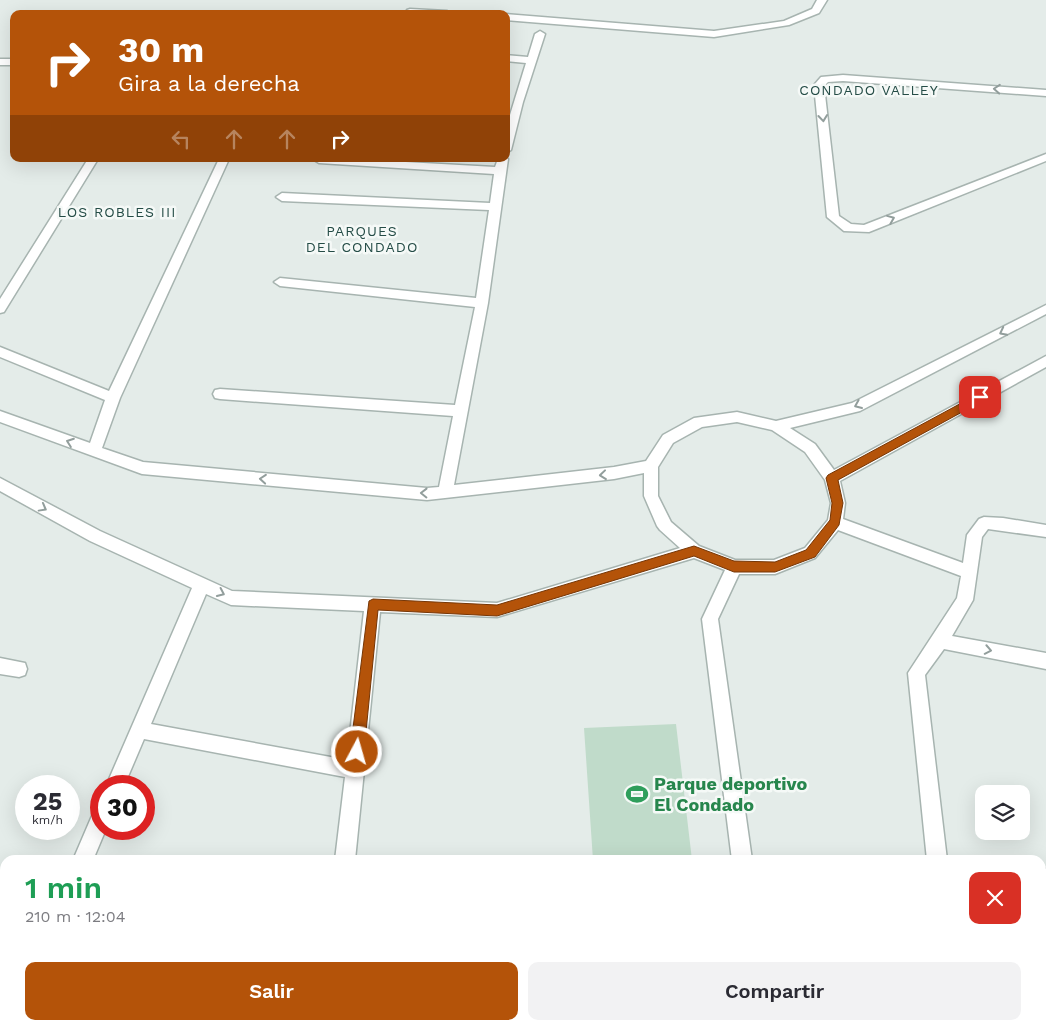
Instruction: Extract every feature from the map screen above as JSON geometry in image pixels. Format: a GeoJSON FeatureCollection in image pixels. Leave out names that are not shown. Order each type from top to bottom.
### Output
{"type":"FeatureCollection","features":[{"type":"Feature","properties":{"kind":"street"},"geometry":{"type":"LineString","coordinates":[[510,17],[714,34],[786,23],[816,11],[822,0]]}},
{"type":"Feature","properties":{"kind":"street"},"geometry":{"type":"LineString","coordinates":[[510,134],[518,102],[540,34]]}},
{"type":"Feature","properties":{"kind":"street"},"geometry":{"type":"LineString","coordinates":[[510,58],[532,60]]}},
{"type":"Feature","properties":{"kind":"street"},"geometry":{"type":"LineString","coordinates":[[1046,93],[843,78],[825,79],[819,85],[833,217],[848,228],[865,229],[1046,157]]}},
{"type":"Feature","properties":{"kind":"street"},"geometry":{"type":"LineString","coordinates":[[510,101],[518,102]]}},
{"type":"Feature","properties":{"kind":"street"},"geometry":{"type":"LineString","coordinates":[[0,309],[91,162]]}},
{"type":"Feature","properties":{"kind":"street"},"geometry":{"type":"LineString","coordinates":[[94,451],[113,398],[223,162]]}},
{"type":"Feature","properties":{"kind":"street"},"geometry":{"type":"LineString","coordinates":[[392,162],[502,165],[482,303],[445,492]]}},
{"type":"Feature","properties":{"kind":"street"},"geometry":{"type":"LineString","coordinates":[[282,197],[495,207]]}},
{"type":"Feature","properties":{"kind":"street"},"geometry":{"type":"LineString","coordinates":[[280,282],[482,303]]}},
{"type":"Feature","properties":{"kind":"street"},"geometry":{"type":"LineString","coordinates":[[776,426],[855,407],[1046,309]]}},
{"type":"Feature","properties":{"kind":"street"},"geometry":{"type":"LineString","coordinates":[[0,352],[113,398]]}},
{"type":"Feature","properties":{"kind":"street"},"geometry":{"type":"LineString","coordinates":[[832,478],[1046,360]]}},
{"type":"Feature","properties":{"kind":"street"},"geometry":{"type":"LineString","coordinates":[[220,394],[461,411]]}},
{"type":"Feature","properties":{"kind":"street"},"geometry":{"type":"LineString","coordinates":[[0,416],[142,468],[427,494],[614,474],[651,466]]}},
{"type":"Feature","properties":{"kind":"street"},"geometry":{"type":"LineString","coordinates":[[736,417],[776,426],[810,448],[832,478],[838,503],[835,522],[810,554],[775,567],[734,566],[694,551],[665,526],[651,496],[651,466],[668,439],[699,422],[736,417]]}},
{"type":"Feature","properties":{"kind":"street"},"geometry":{"type":"LineString","coordinates":[[0,484],[95,536],[231,598],[497,610],[694,551]]}},
{"type":"Feature","properties":{"kind":"street"},"geometry":{"type":"LineString","coordinates":[[835,522],[968,572]]}},
{"type":"Feature","properties":{"kind":"street"},"geometry":{"type":"LineString","coordinates":[[939,855],[916,673],[940,641],[964,600],[975,535],[984,523],[1046,531]]}},
{"type":"Feature","properties":{"kind":"street"},"geometry":{"type":"LineString","coordinates":[[734,566],[710,619],[741,855]]}},
{"type":"Feature","properties":{"kind":"street"},"geometry":{"type":"LineString","coordinates":[[120,775],[202,584]]}},
{"type":"Feature","properties":{"kind":"street"},"geometry":{"type":"LineString","coordinates":[[346,855],[373,605]]}},
{"type":"Feature","properties":{"kind":"street"},"geometry":{"type":"LineString","coordinates":[[940,641],[1046,661]]}},
{"type":"Feature","properties":{"kind":"street"},"geometry":{"type":"LineString","coordinates":[[0,666],[19,669]]}},
{"type":"Feature","properties":{"kind":"street"},"geometry":{"type":"LineString","coordinates":[[139,730],[355,770]]}},
{"type":"Feature","properties":{"kind":"street"},"geometry":{"type":"LineString","coordinates":[[85,855],[92,840]]}},
{"type":"Feature","properties":{"kind":"green space","name":"Parque deportivo El Condado"},"geometry":{"type":"Polygon","coordinates":[[[676,724],[691,855],[593,855],[584,728],[676,724]]]}},
{"type":"Feature","properties":{"kind":"place","name":"Parque deportivo El Condado"},"geometry":{"type":"Point","coordinates":[637,794]}},
{"type":"Feature","properties":{"kind":"district","name":"CONDADO VALLEY"},"geometry":{"type":"Point","coordinates":[869,90]}},
{"type":"Feature","properties":{"kind":"district","name":"LOS ROBLES III"},"geometry":{"type":"Point","coordinates":[117,212]}},
{"type":"Feature","properties":{"kind":"district","name":"PARQUES DEL CONDADO"},"geometry":{"type":"Point","coordinates":[362,240]}},
{"type":"Feature","properties":{"kind":"route"},"geometry":{"type":"LineString","coordinates":[[357,752],[373,605],[497,610],[694,551],[734,566],[775,567],[810,554],[835,522],[838,503],[832,478],[980,397]]}}]}
